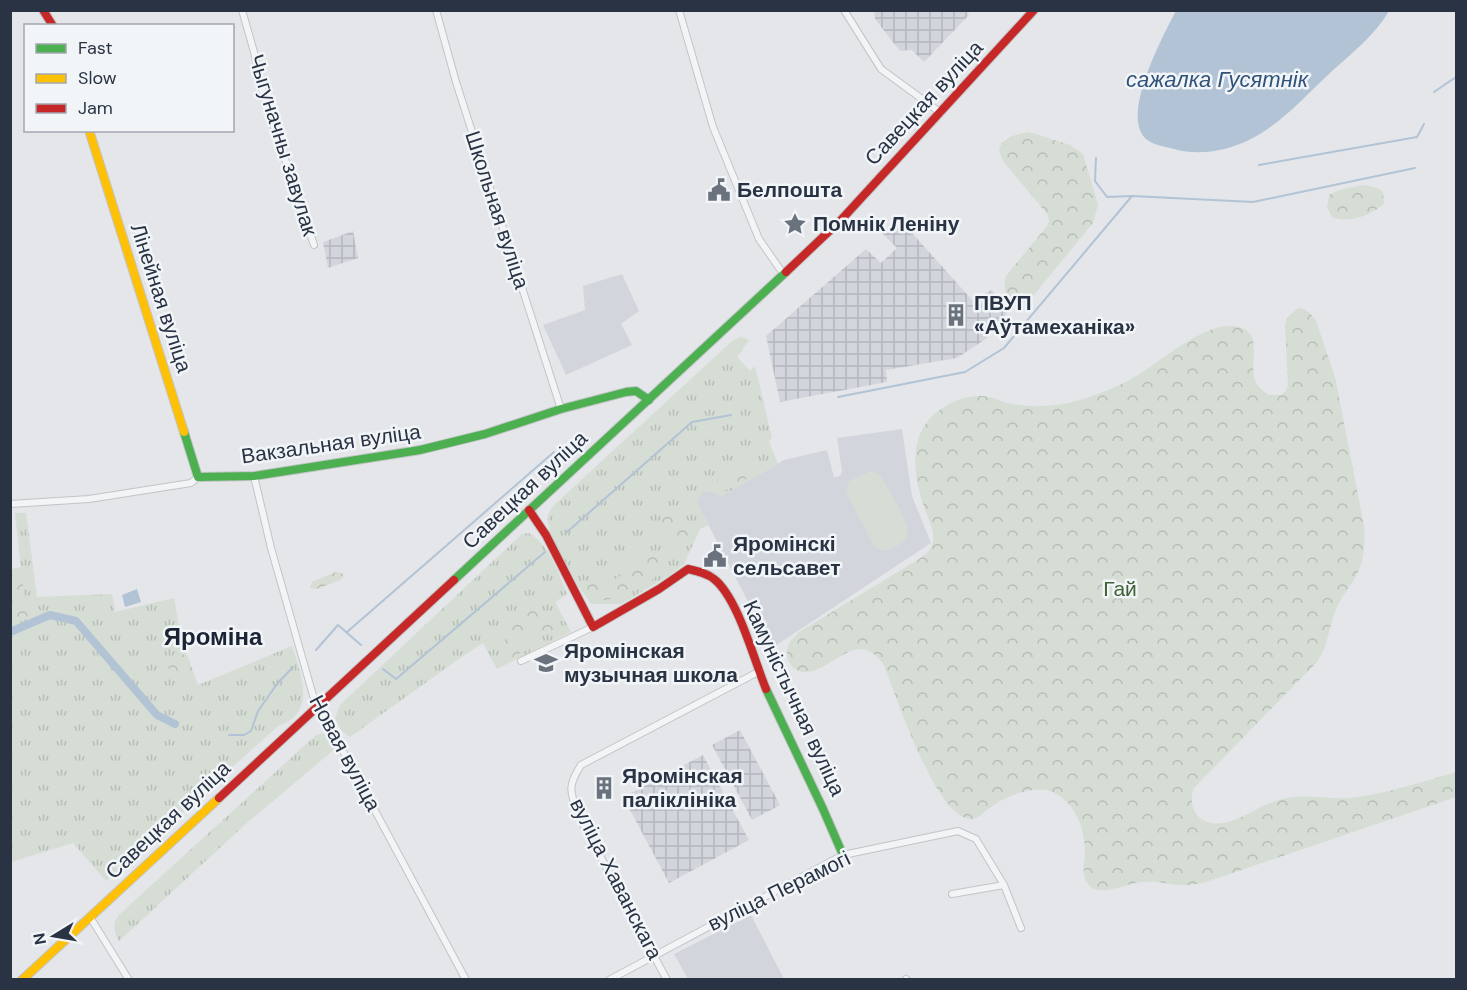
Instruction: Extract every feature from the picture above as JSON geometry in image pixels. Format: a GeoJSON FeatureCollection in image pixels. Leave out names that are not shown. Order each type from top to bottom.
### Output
{"type":"FeatureCollection","features":[{"type":"Feature","properties":{"kind":"street","name":"Чыгуначны завулак"},"geometry":{"type":"LineString","coordinates":[[242,10],[263,94],[314,245]]}},
{"type":"Feature","properties":{"kind":"street","name":"Школьная вуліца"},"geometry":{"type":"LineString","coordinates":[[436,10],[456,82],[561,409]]}},
{"type":"Feature","properties":{"kind":"street"},"geometry":{"type":"LineString","coordinates":[[679,10],[713,127],[759,239],[784,274]]}},
{"type":"Feature","properties":{"kind":"street"},"geometry":{"type":"LineString","coordinates":[[844,10],[880,69],[941,113]]}},
{"type":"Feature","properties":{"kind":"street","name":"Савецкая вуліца"},"geometry":{"type":"LineString","coordinates":[[22,980],[841,220],[1034,10]]}},
{"type":"Feature","properties":{"kind":"street","name":"Лінейная вуліца"},"geometry":{"type":"LineString","coordinates":[[90,132],[198,477]]}},
{"type":"Feature","properties":{"kind":"street","name":"Вакзальная вуліца"},"geometry":{"type":"LineString","coordinates":[[10,504],[89,499],[191,483],[198,477],[254,476],[420,450],[485,434],[614,394],[636,391],[649,400]]}},
{"type":"Feature","properties":{"kind":"street","name":"Новая вуліца"},"geometry":{"type":"LineString","coordinates":[[254,476],[271,548],[316,706],[338,740],[466,980]]}},
{"type":"Feature","properties":{"kind":"street"},"geometry":{"type":"LineString","coordinates":[[521,662],[593,627],[546,535],[530,510]]}},
{"type":"Feature","properties":{"kind":"street","name":"Камуністычная вуліца"},"geometry":{"type":"LineString","coordinates":[[593,627],[659,589],[688,569],[705,573],[717,581],[731,602],[758,672],[830,820],[843,855]]}},
{"type":"Feature","properties":{"kind":"street","name":"вуліца Хаванскага"},"geometry":{"type":"LineString","coordinates":[[667,980],[579,817],[571,792],[572,780],[580,765],[758,672]]}},
{"type":"Feature","properties":{"kind":"street","name":"вуліца Перамогі"},"geometry":{"type":"LineString","coordinates":[[609,980],[843,855],[958,831],[976,839],[1004,885],[1021,928]]}},
{"type":"Feature","properties":{"kind":"street"},"geometry":{"type":"LineString","coordinates":[[952,894],[1004,885]]}},
{"type":"Feature","properties":{"kind":"street"},"geometry":{"type":"LineString","coordinates":[[90,917],[129,980]]}},
{"type":"Feature","properties":{"kind":"shaded area"},"geometry":{"type":"Polygon","coordinates":[[[874,11],[966,11],[969,15],[924,62],[912,50],[900,51],[875,19],[874,11]]]}},
{"type":"Feature","properties":{"kind":"shaded area"},"geometry":{"type":"Polygon","coordinates":[[[905,225],[972,300],[992,290],[1008,312],[987,338],[957,358],[886,370],[887,382],[780,402],[766,336],[866,249],[881,263],[897,248],[882,233],[905,225]]]}},
{"type":"Feature","properties":{"kind":"shaded area"},"geometry":{"type":"Polygon","coordinates":[[[353,231],[358,258],[328,268],[323,242],[353,231]]]}},
{"type":"Feature","properties":{"kind":"shaded area"},"geometry":{"type":"Polygon","coordinates":[[[622,274],[639,311],[621,324],[632,345],[566,375],[543,325],[585,310],[583,286],[622,274]]]}},
{"type":"Feature","properties":{"kind":"shaded area"},"geometry":{"type":"Polygon","coordinates":[[[902,429],[912,496],[931,543],[772,648],[696,501],[703,492],[711,491],[722,496],[784,460],[827,450],[834,477],[840,476],[842,471],[837,438],[902,429]]]}},
{"type":"Feature","properties":{"kind":"shaded area"},"geometry":{"type":"Polygon","coordinates":[[[740,730],[780,805],[752,820],[712,745],[740,730]]]}},
{"type":"Feature","properties":{"kind":"shaded area"},"geometry":{"type":"Polygon","coordinates":[[[703,755],[749,840],[669,883],[623,797],[703,755]]]}},
{"type":"Feature","properties":{"kind":"shaded area"},"geometry":{"type":"Polygon","coordinates":[[[751,915],[784,979],[688,979],[674,954],[751,915]]]}},
{"type":"Feature","properties":{"kind":"green space"},"geometry":{"type":"Polygon","coordinates":[[[1029,132],[1070,145],[1083,154],[1098,205],[1093,223],[1032,297],[1020,304],[1014,303],[1007,295],[1006,276],[1049,221],[1048,215],[1003,161],[999,149],[1007,139],[1029,132]]]}},
{"type":"Feature","properties":{"kind":"green space"},"geometry":{"type":"Polygon","coordinates":[[[1363,185],[1378,188],[1383,192],[1384,203],[1374,211],[1360,217],[1338,219],[1332,217],[1327,207],[1329,195],[1339,190],[1363,185]]]}},
{"type":"Feature","properties":{"kind":"green space","name":"Гай"},"geometry":{"type":"Polygon","coordinates":[[[1298,308],[1307,311],[1316,321],[1335,377],[1364,526],[1363,558],[1356,576],[1336,609],[1326,643],[1317,662],[1194,788],[1192,805],[1197,815],[1205,821],[1228,822],[1285,798],[1349,798],[1377,794],[1456,772],[1456,797],[1206,882],[1182,885],[1147,882],[1098,890],[1090,886],[1085,879],[1085,843],[1078,818],[1069,804],[1055,793],[1040,789],[1022,792],[1005,799],[972,819],[959,814],[945,800],[919,754],[884,665],[874,654],[865,650],[855,650],[807,672],[794,668],[791,664],[787,656],[788,647],[799,632],[919,559],[931,548],[933,533],[919,488],[915,457],[923,428],[948,404],[973,396],[988,397],[1016,405],[1034,406],[1080,400],[1131,379],[1200,334],[1227,326],[1239,327],[1251,336],[1256,383],[1269,395],[1281,395],[1286,391],[1288,384],[1285,324],[1288,317],[1298,308]]]}},
{"type":"Feature","properties":{"kind":"green space"},"geometry":{"type":"Polygon","coordinates":[[[741,337],[749,340],[737,357],[750,371],[755,366],[772,438],[769,441],[778,464],[722,496],[711,491],[703,493],[696,501],[709,525],[700,529],[684,564],[670,575],[621,604],[591,604],[573,577],[555,542],[548,524],[550,510],[732,341],[741,337]]]}},
{"type":"Feature","properties":{"kind":"green space"},"geometry":{"type":"Polygon","coordinates":[[[743,465],[753,468],[750,477],[726,491],[718,489],[716,484],[718,478],[743,465]]]}},
{"type":"Feature","properties":{"kind":"green space"},"geometry":{"type":"Polygon","coordinates":[[[871,471],[880,475],[908,530],[903,542],[882,551],[874,546],[846,492],[849,481],[871,471]]]}},
{"type":"Feature","properties":{"kind":"green space"},"geometry":{"type":"Polygon","coordinates":[[[674,510],[682,514],[688,528],[688,544],[681,549],[666,541],[659,528],[661,517],[674,510]]]}},
{"type":"Feature","properties":{"kind":"green space"},"geometry":{"type":"Polygon","coordinates":[[[15,513],[26,513],[37,597],[112,594],[115,612],[174,598],[182,642],[198,685],[292,646],[302,680],[302,702],[298,712],[290,720],[278,726],[106,881],[73,843],[11,862],[10,569],[21,567],[15,513]]]}},
{"type":"Feature","properties":{"kind":"green space"},"geometry":{"type":"Polygon","coordinates":[[[529,533],[543,545],[557,569],[567,594],[555,602],[571,632],[497,669],[483,643],[350,737],[341,730],[335,718],[340,705],[522,534],[529,533]]]}},
{"type":"Feature","properties":{"kind":"green space"},"geometry":{"type":"Polygon","coordinates":[[[650,553],[658,557],[660,571],[644,585],[605,600],[594,597],[584,590],[583,586],[590,577],[610,580],[617,578],[634,560],[643,554],[650,553]]]}},
{"type":"Feature","properties":{"kind":"green space"},"geometry":{"type":"Polygon","coordinates":[[[336,572],[343,574],[340,580],[317,589],[310,588],[312,582],[336,572]]]}},
{"type":"Feature","properties":{"kind":"green space"},"geometry":{"type":"Polygon","coordinates":[[[21,574],[28,616],[11,624],[11,575],[21,574]]]}},
{"type":"Feature","properties":{"kind":"green space"},"geometry":{"type":"Polygon","coordinates":[[[535,608],[545,612],[554,623],[553,630],[525,630],[522,636],[522,652],[513,657],[508,656],[505,641],[510,626],[522,614],[535,608]]]}},
{"type":"Feature","properties":{"kind":"green space"},"geometry":{"type":"Polygon","coordinates":[[[179,654],[187,657],[190,665],[187,673],[179,676],[171,673],[168,665],[171,657],[179,654]]]}},
{"type":"Feature","properties":{"kind":"green space"},"geometry":{"type":"Polygon","coordinates":[[[322,733],[329,737],[336,748],[248,822],[119,941],[114,926],[122,912],[315,736],[322,733]]]}},
{"type":"Feature","properties":{"kind":"water","name":"сажалка Гусятнік"},"geometry":{"type":"Polygon","coordinates":[[[1176,10],[1389,11],[1362,44],[1292,110],[1260,134],[1222,150],[1193,152],[1152,143],[1142,134],[1138,122],[1138,107],[1148,72],[1176,10]]]}},
{"type":"Feature","properties":{"kind":"water"},"geometry":{"type":"Polygon","coordinates":[[[137,589],[141,602],[125,607],[122,595],[137,589]]]}},
{"type":"Feature","properties":{"kind":"waterway"},"geometry":{"type":"LineString","coordinates":[[1434,92],[1456,77]]}},
{"type":"Feature","properties":{"kind":"waterway"},"geometry":{"type":"LineString","coordinates":[[1259,165],[1417,137],[1424,124]]}},
{"type":"Feature","properties":{"kind":"waterway"},"geometry":{"type":"LineString","coordinates":[[1096,158],[1095,181],[1107,197],[1132,196],[1253,202],[1415,168]]}},
{"type":"Feature","properties":{"kind":"waterway"},"geometry":{"type":"LineString","coordinates":[[838,397],[965,372],[1004,348],[1132,196]]}},
{"type":"Feature","properties":{"kind":"waterway"},"geometry":{"type":"LineString","coordinates":[[567,532],[692,422],[731,415]]}},
{"type":"Feature","properties":{"kind":"waterway"},"geometry":{"type":"LineString","coordinates":[[347,632],[554,452]]}},
{"type":"Feature","properties":{"kind":"waterway"},"geometry":{"type":"LineString","coordinates":[[383,669],[396,679],[545,552]]}},
{"type":"Feature","properties":{"kind":"waterway"},"geometry":{"type":"LineString","coordinates":[[10,632],[50,615],[76,621],[157,715],[175,724]]}},
{"type":"Feature","properties":{"kind":"waterway"},"geometry":{"type":"LineString","coordinates":[[316,650],[338,625],[361,645]]}},
{"type":"Feature","properties":{"kind":"waterway"},"geometry":{"type":"LineString","coordinates":[[229,735],[244,735],[251,731],[258,711],[277,684],[293,667]]}},
{"type":"Feature","properties":{"kind":"traffic: fast"},"geometry":{"type":"LineString","coordinates":[[454,580],[786,272]]}},
{"type":"Feature","properties":{"kind":"traffic: fast"},"geometry":{"type":"LineString","coordinates":[[184,432],[198,477],[254,476],[420,450],[485,434],[561,409],[626,392],[636,391],[649,400]]}},
{"type":"Feature","properties":{"kind":"traffic: fast"},"geometry":{"type":"LineString","coordinates":[[766,689],[843,855]]}},
{"type":"Feature","properties":{"kind":"traffic: slow"},"geometry":{"type":"LineString","coordinates":[[90,132],[184,432]]}},
{"type":"Feature","properties":{"kind":"traffic: slow"},"geometry":{"type":"LineString","coordinates":[[22,980],[219,798]]}},
{"type":"Feature","properties":{"kind":"traffic: jam"},"geometry":{"type":"LineString","coordinates":[[43,10],[52,24]]}},
{"type":"Feature","properties":{"kind":"traffic: jam"},"geometry":{"type":"LineString","coordinates":[[786,272],[841,220],[1034,10]]}},
{"type":"Feature","properties":{"kind":"traffic: jam"},"geometry":{"type":"LineString","coordinates":[[529,510],[546,535],[593,627],[659,589],[688,569],[714,579],[731,600],[766,689]]}},
{"type":"Feature","properties":{"kind":"traffic: jam"},"geometry":{"type":"LineString","coordinates":[[219,798],[454,580]]}},
{"type":"Feature","properties":{"kind":"place","name":"Белпошта"},"geometry":{"type":"Point","coordinates":[719,190]}},
{"type":"Feature","properties":{"kind":"place","name":"Помнік Леніну"},"geometry":{"type":"Point","coordinates":[795,224]}},
{"type":"Feature","properties":{"kind":"place","name":"ПВУП «Аўтамеханіка»"},"geometry":{"type":"Point","coordinates":[956,315]}},
{"type":"Feature","properties":{"kind":"place","name":"Яромінскі сельсавет"},"geometry":{"type":"Point","coordinates":[715,556]}},
{"type":"Feature","properties":{"kind":"place","name":"Яромінская музычная школа"},"geometry":{"type":"Point","coordinates":[546,663]}},
{"type":"Feature","properties":{"kind":"place","name":"Яромінская паліклініка"},"geometry":{"type":"Point","coordinates":[604,788]}},
{"type":"Feature","properties":{"kind":"district","name":"Яроміна"},"geometry":{"type":"Point","coordinates":[213,637]}}]}
